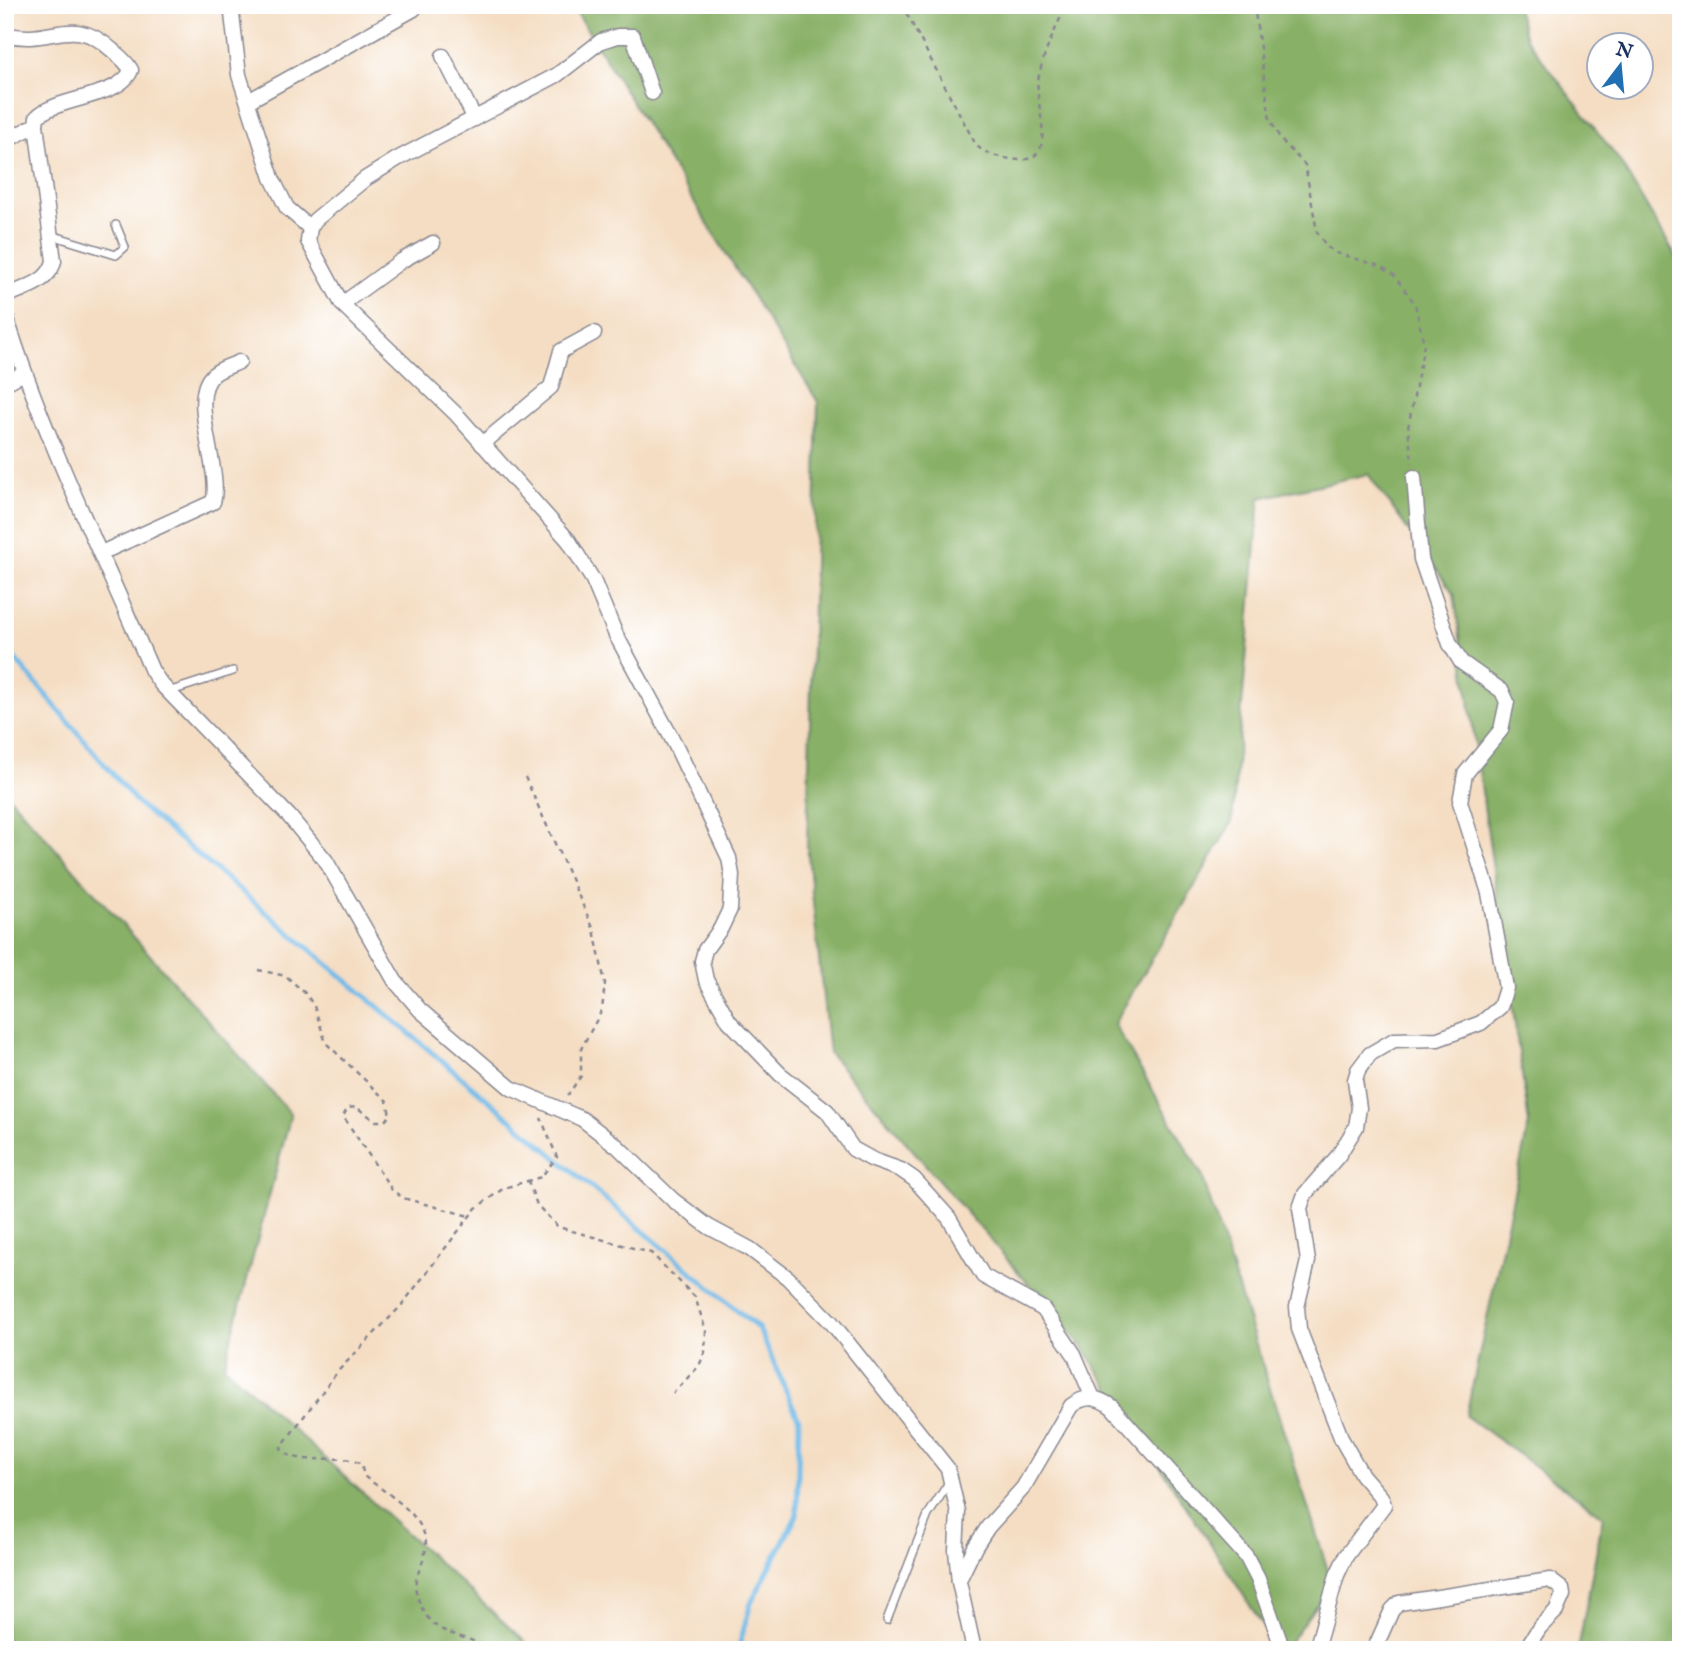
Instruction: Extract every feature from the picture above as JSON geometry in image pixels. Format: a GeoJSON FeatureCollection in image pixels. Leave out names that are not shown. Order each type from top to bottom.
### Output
{"type":"FeatureCollection","features":[{"type":"Feature","properties":{"kind":"street"},"geometry":{"type":"LineString","coordinates":[[231,5],[239,75],[250,100],[280,197],[293,214],[310,228]]}},
{"type":"Feature","properties":{"kind":"street"},"geometry":{"type":"LineString","coordinates":[[250,100],[414,9]]}},
{"type":"Feature","properties":{"kind":"street"},"geometry":{"type":"LineString","coordinates":[[5,34],[29,40],[82,31],[104,43],[130,66],[130,74],[124,81],[77,101],[42,111],[36,125],[54,261],[49,275],[5,296]]}},
{"type":"Feature","properties":{"kind":"street"},"geometry":{"type":"LineString","coordinates":[[652,93],[632,35],[601,41],[557,75],[365,179],[310,228],[310,247],[342,304],[437,394],[569,541],[593,580],[616,635],[676,746],[729,859],[732,875],[730,909],[705,950],[702,961],[706,981],[724,1013],[761,1056],[827,1111],[853,1149],[901,1170],[914,1179],[949,1218],[983,1276],[1044,1309],[1074,1354],[1093,1398]]}},
{"type":"Feature","properties":{"kind":"street"},"geometry":{"type":"LineString","coordinates":[[443,56],[475,119]]}},
{"type":"Feature","properties":{"kind":"street"},"geometry":{"type":"LineString","coordinates":[[5,141],[36,125]]}},
{"type":"Feature","properties":{"kind":"street"},"geometry":{"type":"LineString","coordinates":[[342,304],[389,268],[433,243]]}},
{"type":"Feature","properties":{"kind":"street"},"geometry":{"type":"LineString","coordinates":[[5,313],[24,373],[152,671],[167,692],[289,816],[326,861],[395,981],[420,1010],[511,1088],[533,1099],[560,1107],[582,1119],[617,1146],[673,1200],[709,1227],[750,1249],[788,1278],[832,1323],[932,1446],[952,1479],[958,1513],[956,1550],[959,1581],[974,1650]]}},
{"type":"Feature","properties":{"kind":"street"},"geometry":{"type":"LineString","coordinates":[[482,444],[551,387],[561,351],[594,333]]}},
{"type":"Feature","properties":{"kind":"street"},"geometry":{"type":"LineString","coordinates":[[101,553],[213,502],[215,485],[205,417],[206,387],[213,374],[239,362]]}},
{"type":"Feature","properties":{"kind":"street"},"geometry":{"type":"LineString","coordinates":[[5,383],[24,373]]}},
{"type":"Feature","properties":{"kind":"street"},"geometry":{"type":"LineString","coordinates":[[1316,1650],[1337,1575],[1346,1556],[1384,1505],[1381,1497],[1362,1475],[1342,1440],[1299,1329],[1296,1313],[1308,1261],[1300,1216],[1302,1200],[1338,1156],[1356,1127],[1359,1108],[1355,1080],[1358,1070],[1370,1054],[1394,1040],[1438,1039],[1481,1023],[1500,1007],[1506,988],[1489,892],[1460,802],[1465,774],[1501,730],[1507,702],[1502,691],[1461,662],[1450,644],[1421,559],[1414,477]]}},
{"type":"Feature","properties":{"kind":"street"},"geometry":{"type":"LineString","coordinates":[[959,1581],[975,1547],[988,1527],[1023,1488],[1071,1406],[1084,1398],[1093,1398],[1112,1407],[1246,1556],[1258,1579],[1283,1650]]}},
{"type":"Feature","properties":{"kind":"street"},"geometry":{"type":"LineString","coordinates":[[1374,1650],[1392,1609],[1399,1603],[1506,1589],[1543,1578],[1550,1580],[1562,1589],[1562,1602],[1525,1650]]}},
{"type":"Feature","properties":{"kind":"lane"},"geometry":{"type":"LineString","coordinates":[[51,235],[116,255],[125,247],[116,225]]}},
{"type":"Feature","properties":{"kind":"lane"},"geometry":{"type":"LineString","coordinates":[[167,692],[233,671]]}},
{"type":"Feature","properties":{"kind":"lane"},"geometry":{"type":"LineString","coordinates":[[887,1620],[928,1515],[952,1479]]}},
{"type":"Feature","properties":{"kind":"path"},"geometry":{"type":"LineString","coordinates":[[902,5],[976,145],[987,153],[1023,160],[1037,153],[1043,140],[1038,83],[1066,5]]}},
{"type":"Feature","properties":{"kind":"path"},"geometry":{"type":"LineString","coordinates":[[1254,5],[1270,120],[1281,140],[1306,166],[1317,232],[1327,247],[1336,253],[1380,266],[1393,274],[1415,304],[1423,344],[1408,429],[1414,477]]}},
{"type":"Feature","properties":{"kind":"path"},"geometry":{"type":"LineString","coordinates":[[525,777],[594,930],[605,983],[602,1010],[581,1049],[581,1076],[560,1107]]}},
{"type":"Feature","properties":{"kind":"path"},"geometry":{"type":"LineString","coordinates":[[258,970],[286,976],[306,994],[314,1006],[326,1043],[380,1091],[389,1106],[390,1115],[385,1121],[376,1121],[356,1107],[348,1108],[344,1119],[392,1190],[402,1198],[470,1216]]}},
{"type":"Feature","properties":{"kind":"path"},"geometry":{"type":"LineString","coordinates":[[492,1650],[449,1635],[437,1628],[427,1616],[415,1587],[423,1564],[424,1535],[391,1493],[364,1476],[361,1464],[347,1459],[294,1458],[286,1455],[281,1447],[338,1371],[401,1306],[470,1216],[492,1194],[515,1183],[541,1177],[557,1157],[533,1099]]}},
{"type":"Feature","properties":{"kind":"path"},"geometry":{"type":"LineString","coordinates":[[528,1181],[537,1205],[558,1227],[651,1252],[695,1297],[706,1331],[705,1352],[699,1366],[673,1393]]}},
{"type":"Feature","properties":{"kind":"green space"},"geometry":{"type":"Polygon","coordinates":[[[572,5],[1516,5],[1526,38],[1619,160],[1681,265],[1681,1650],[1578,1650],[1603,1516],[1466,1416],[1529,1123],[1454,594],[1368,474],[1260,498],[1232,822],[1114,1024],[1202,1175],[1332,1583],[1284,1650],[1279,1650],[1082,1346],[829,1053],[807,846],[818,402],[572,5]]]}},
{"type":"Feature","properties":{"kind":"green space"},"geometry":{"type":"Polygon","coordinates":[[[5,792],[291,1114],[224,1366],[534,1650],[5,1650],[5,792]]]}},
{"type":"Feature","properties":{"kind":"waterway"},"geometry":{"type":"LineString","coordinates":[[5,647],[138,804],[759,1329],[799,1420],[797,1515],[751,1603],[738,1650]]}}]}
